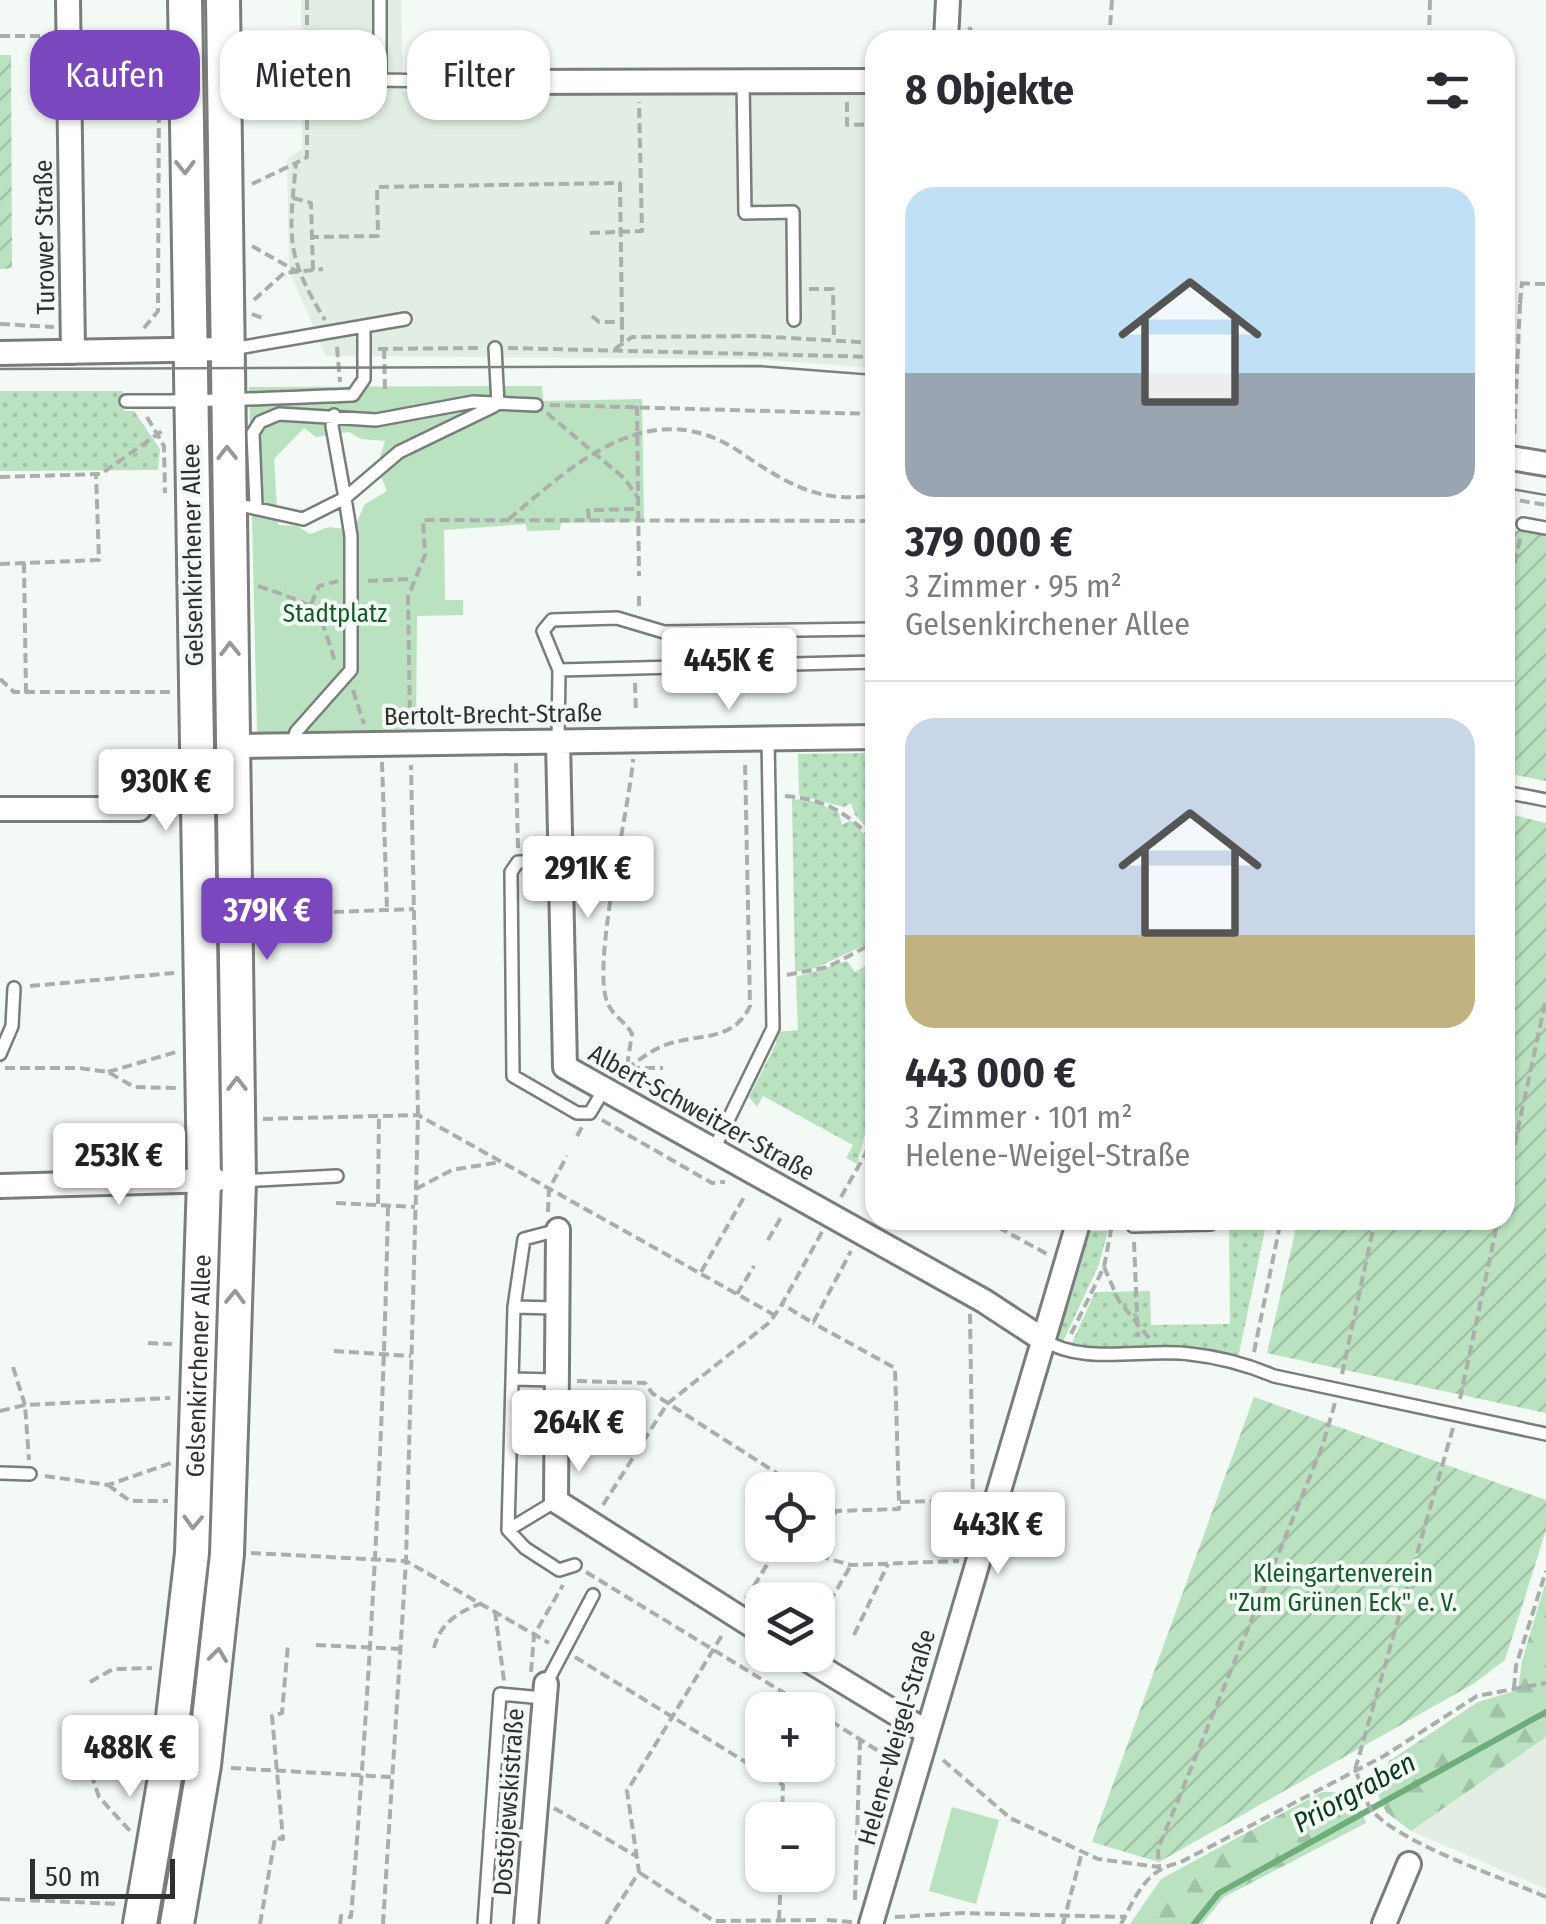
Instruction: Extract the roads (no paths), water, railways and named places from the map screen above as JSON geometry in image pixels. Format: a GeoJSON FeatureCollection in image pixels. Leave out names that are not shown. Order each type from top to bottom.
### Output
{"type":"FeatureCollection","features":[{"type":"Feature","properties":{"kind":"main road","name":"Gelsenkirchener Allee"},"geometry":{"type":"LineString","coordinates":[[130,1914],[168,1760],[192,1553],[204,1180],[185,0]]}},
{"type":"Feature","properties":{"kind":"main road","name":"Gelsenkirchener Allee"},"geometry":{"type":"LineString","coordinates":[[177,1924],[204,1765],[227,1554],[238,1181],[232,746],[242,504],[226,403],[223,0]]}},
{"type":"Feature","properties":{"kind":"street","name":"Turower Straße"},"geometry":{"type":"LineString","coordinates":[[68,0],[74,352]]}},
{"type":"Feature","properties":{"kind":"street"},"geometry":{"type":"LineString","coordinates":[[946,30],[948,0]]}},
{"type":"Feature","properties":{"kind":"street"},"geometry":{"type":"LineString","coordinates":[[550,82],[865,81]]}},
{"type":"Feature","properties":{"kind":"street"},"geometry":{"type":"LineString","coordinates":[[0,353],[74,352],[190,378],[226,349]]}},
{"type":"Feature","properties":{"kind":"street"},"geometry":{"type":"LineString","coordinates":[[1515,454],[1546,464]]}},
{"type":"Feature","properties":{"kind":"street","name":"Bertolt-Brecht-Straße"},"geometry":{"type":"LineString","coordinates":[[232,746],[865,737]]}},
{"type":"Feature","properties":{"kind":"street","name":"Albert-Schweitzer-Straße"},"geometry":{"type":"LineString","coordinates":[[558,741],[565,1067],[1052,1345]]}},
{"type":"Feature","properties":{"kind":"street"},"geometry":{"type":"LineString","coordinates":[[0,809],[139,809]]}},
{"type":"Feature","properties":{"kind":"street"},"geometry":{"type":"LineString","coordinates":[[0,1186],[238,1181]]}},
{"type":"Feature","properties":{"kind":"street"},"geometry":{"type":"LineString","coordinates":[[553,1230],[556,1501],[745,1622]]}},
{"type":"Feature","properties":{"kind":"street","name":"Helene-Weigel-Straße"},"geometry":{"type":"LineString","coordinates":[[864,1922],[1052,1345],[1077,1230]]}},
{"type":"Feature","properties":{"kind":"street"},"geometry":{"type":"LineString","coordinates":[[825,1672],[924,1739]]}},
{"type":"Feature","properties":{"kind":"street","name":"Dostojewskistraße"},"geometry":{"type":"LineString","coordinates":[[526,1924],[539,1693]]}},
{"type":"Feature","properties":{"kind":"street"},"geometry":{"type":"LineString","coordinates":[[1384,1924],[1409,1864]]}},
{"type":"Feature","properties":{"kind":"lane"},"geometry":{"type":"LineString","coordinates":[[380,0],[380,80],[407,80]]}},
{"type":"Feature","properties":{"kind":"lane"},"geometry":{"type":"LineString","coordinates":[[743,81],[745,213],[793,212],[794,320]]}},
{"type":"Feature","properties":{"kind":"lane"},"geometry":{"type":"LineString","coordinates":[[226,349],[406,319]]}},
{"type":"Feature","properties":{"kind":"lane"},"geometry":{"type":"LineString","coordinates":[[190,378],[226,403],[273,396],[353,395],[364,379],[364,328]]}},
{"type":"Feature","properties":{"kind":"lane"},"geometry":{"type":"LineString","coordinates":[[495,348],[498,404]]}},
{"type":"Feature","properties":{"kind":"lane"},"geometry":{"type":"LineString","coordinates":[[126,401],[190,378]]}},
{"type":"Feature","properties":{"kind":"lane"},"geometry":{"type":"LineString","coordinates":[[190,378],[226,403]]}},
{"type":"Feature","properties":{"kind":"lane"},"geometry":{"type":"LineString","coordinates":[[498,404],[399,452],[345,498],[303,519],[242,504],[253,433],[260,422],[279,414],[376,420],[473,402],[536,404]]}},
{"type":"Feature","properties":{"kind":"lane"},"geometry":{"type":"LineString","coordinates":[[292,745],[296,732],[351,670],[351,581],[345,498],[332,426],[334,415]]}},
{"type":"Feature","properties":{"kind":"lane"},"geometry":{"type":"LineString","coordinates":[[1523,524],[1546,528]]}},
{"type":"Feature","properties":{"kind":"lane"},"geometry":{"type":"LineString","coordinates":[[558,741],[559,670],[543,631],[552,620],[617,618],[664,632],[865,629]]}},
{"type":"Feature","properties":{"kind":"lane"},"geometry":{"type":"LineString","coordinates":[[559,670],[865,662]]}},
{"type":"Feature","properties":{"kind":"lane"},"geometry":{"type":"LineString","coordinates":[[714,1150],[769,1042],[773,975],[768,739]]}},
{"type":"Feature","properties":{"kind":"lane"},"geometry":{"type":"LineString","coordinates":[[1515,794],[1546,800]]}},
{"type":"Feature","properties":{"kind":"lane"},"geometry":{"type":"LineString","coordinates":[[560,861],[518,862],[510,872],[513,1076],[577,1113],[590,1113],[603,1091]]}},
{"type":"Feature","properties":{"kind":"lane"},"geometry":{"type":"LineString","coordinates":[[0,1054],[12,1026],[14,988]]}},
{"type":"Feature","properties":{"kind":"lane"},"geometry":{"type":"LineString","coordinates":[[238,1181],[337,1176]]}},
{"type":"Feature","properties":{"kind":"lane"},"geometry":{"type":"LineString","coordinates":[[553,1230],[524,1239],[514,1306],[508,1530],[525,1548],[559,1570],[575,1565]]}},
{"type":"Feature","properties":{"kind":"lane"},"geometry":{"type":"LineString","coordinates":[[514,1306],[556,1308]]}},
{"type":"Feature","properties":{"kind":"lane"},"geometry":{"type":"LineString","coordinates":[[1052,1345],[1166,1353],[1251,1366],[1274,1376],[1546,1434]]}},
{"type":"Feature","properties":{"kind":"lane"},"geometry":{"type":"LineString","coordinates":[[512,1379],[554,1380]]}},
{"type":"Feature","properties":{"kind":"lane"},"geometry":{"type":"LineString","coordinates":[[0,1472],[30,1474]]}},
{"type":"Feature","properties":{"kind":"lane"},"geometry":{"type":"LineString","coordinates":[[508,1530],[556,1501]]}},
{"type":"Feature","properties":{"kind":"lane"},"geometry":{"type":"LineString","coordinates":[[484,1924],[500,1694],[539,1693],[593,1595]]}},
{"type":"Feature","properties":{"kind":"lane"},"geometry":{"type":"LineString","coordinates":[[490,1832],[532,1836]]}},
{"type":"Feature","properties":{"kind":"waterway","name":"Priorgraben"},"geometry":{"type":"LineString","coordinates":[[1194,1924],[1219,1893],[1546,1712]]}},
{"type":"Feature","properties":{"kind":"tram line"},"geometry":{"type":"LineString","coordinates":[[0,369],[760,366],[865,374]]}},
{"type":"Feature","properties":{"kind":"tram line"},"geometry":{"type":"LineString","coordinates":[[1515,490],[1546,495]]}},
{"type":"Feature","properties":{"kind":"park label","name":"Stadtplatz"},"geometry":{"type":"Point","coordinates":[335,613]}},
{"type":"Feature","properties":{"kind":"park label","name":"Kleingartenverein \"Zum Grünen Eck\" e. V."},"geometry":{"type":"Point","coordinates":[1343,1588]}}]}
